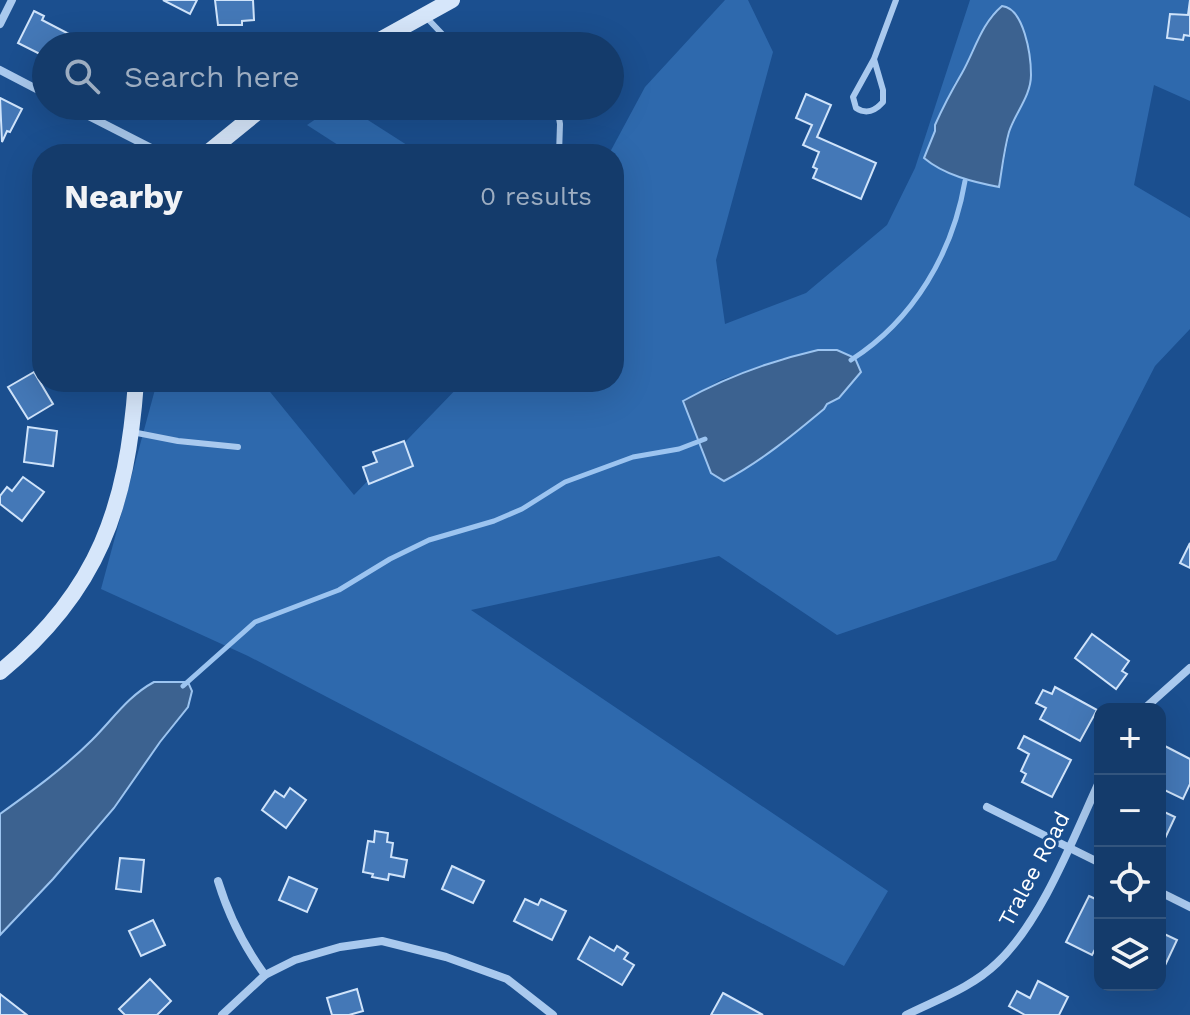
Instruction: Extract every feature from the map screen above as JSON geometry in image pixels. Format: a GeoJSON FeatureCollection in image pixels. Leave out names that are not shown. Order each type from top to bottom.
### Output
{"type":"FeatureCollection","features":[{"type":"Feature","properties":{"kind":"main road"},"geometry":{"type":"LineString","coordinates":[[394,32],[452,0]]}},
{"type":"Feature","properties":{"kind":"main road"},"geometry":{"type":"LineString","coordinates":[[218,144],[248,120]]}},
{"type":"Feature","properties":{"kind":"main road"},"geometry":{"type":"LineString","coordinates":[[0,672],[33,645],[71,599],[103,542],[121,492],[132,432],[135,392]]}},
{"type":"Feature","properties":{"kind":"street"},"geometry":{"type":"LineString","coordinates":[[0,24],[12,0]]}},
{"type":"Feature","properties":{"kind":"street"},"geometry":{"type":"LineString","coordinates":[[0,70],[32,87]]}},
{"type":"Feature","properties":{"kind":"street"},"geometry":{"type":"LineString","coordinates":[[96,120],[143,144]]}},
{"type":"Feature","properties":{"kind":"street"},"geometry":{"type":"LineString","coordinates":[[1151,703],[1190,668]]}},
{"type":"Feature","properties":{"kind":"street","name":"Tralee Road"},"geometry":{"type":"LineString","coordinates":[[906,1015],[952,995],[996,964],[1014,945],[1041,902],[1094,793]]}},
{"type":"Feature","properties":{"kind":"street"},"geometry":{"type":"LineString","coordinates":[[987,807],[1094,860]]}},
{"type":"Feature","properties":{"kind":"street"},"geometry":{"type":"LineString","coordinates":[[218,881],[233,925],[265,975]]}},
{"type":"Feature","properties":{"kind":"street"},"geometry":{"type":"LineString","coordinates":[[1166,895],[1190,907]]}},
{"type":"Feature","properties":{"kind":"street"},"geometry":{"type":"LineString","coordinates":[[222,1015],[265,975],[295,960],[340,947],[382,941],[446,957],[507,979],[549,1014]]}},
{"type":"Feature","properties":{"kind":"lane"},"geometry":{"type":"LineString","coordinates":[[874,59],[883,90],[883,102],[873,111],[865,112],[856,108],[853,97],[874,59],[896,0]]}},
{"type":"Feature","properties":{"kind":"lane"},"geometry":{"type":"LineString","coordinates":[[424,15],[440,32]]}},
{"type":"Feature","properties":{"kind":"lane"},"geometry":{"type":"LineString","coordinates":[[559,120],[559,144]]}},
{"type":"Feature","properties":{"kind":"lane"},"geometry":{"type":"LineString","coordinates":[[132,432],[178,441],[238,447]]}},
{"type":"Feature","properties":{"kind":"shaded area"},"geometry":{"type":"Polygon","coordinates":[[[725,0],[748,0],[773,52],[716,260],[725,324],[806,293],[887,225],[915,168],[970,0],[1190,0],[1190,101],[1154,85],[1134,185],[1190,218],[1190,329],[1155,366],[1056,560],[837,635],[719,556],[471,610],[888,891],[844,966],[248,656],[101,589],[154,392],[270,392],[354,495],[453,392],[624,392],[624,144],[614,144],[645,87],[725,0]],[[992,14],[954,84],[924,158],[950,174],[999,187],[1010,131],[1029,90],[992,14]],[[783,358],[721,380],[683,401],[711,473],[839,398],[783,358]]]}},
{"type":"Feature","properties":{"kind":"shaded area"},"geometry":{"type":"Polygon","coordinates":[[[1002,6],[1010,9],[1021,23],[1028,45],[1031,75],[1028,90],[1009,132],[999,187],[950,173],[924,158],[938,118],[979,38],[1002,6]]]}},
{"type":"Feature","properties":{"kind":"shaded area"},"geometry":{"type":"Polygon","coordinates":[[[314,120],[368,120],[405,144],[336,144],[307,125],[314,120]]]}},
{"type":"Feature","properties":{"kind":"shaded area"},"geometry":{"type":"Polygon","coordinates":[[[818,350],[837,350],[855,358],[861,372],[839,398],[827,404],[776,448],[724,481],[711,473],[683,401],[749,371],[818,350]]]}},
{"type":"Feature","properties":{"kind":"shaded area"},"geometry":{"type":"Polygon","coordinates":[[[154,682],[188,682],[192,691],[188,707],[114,808],[0,935],[0,814],[70,760],[128,701],[154,682]]]}},
{"type":"Feature","properties":{"kind":"building"},"geometry":{"type":"Polygon","coordinates":[[[163,0],[197,0],[190,14],[163,0]]]}},
{"type":"Feature","properties":{"kind":"building"},"geometry":{"type":"Polygon","coordinates":[[[215,0],[253,0],[254,20],[242,21],[242,25],[218,25],[215,0]]]}},
{"type":"Feature","properties":{"kind":"building"},"geometry":{"type":"Polygon","coordinates":[[[1190,0],[1190,36],[1184,35],[1183,40],[1167,38],[1170,14],[1188,15],[1190,0]]]}},
{"type":"Feature","properties":{"kind":"building"},"geometry":{"type":"Polygon","coordinates":[[[34,11],[44,16],[42,20],[65,32],[32,32],[32,50],[18,43],[34,11]]]}},
{"type":"Feature","properties":{"kind":"building"},"geometry":{"type":"Polygon","coordinates":[[[806,94],[831,105],[817,137],[876,163],[861,199],[813,178],[817,169],[813,167],[819,152],[803,145],[812,125],[796,118],[806,94]]]}},
{"type":"Feature","properties":{"kind":"building"},"geometry":{"type":"Polygon","coordinates":[[[0,98],[22,109],[2,142],[0,98]]]}},
{"type":"Feature","properties":{"kind":"building"},"geometry":{"type":"Polygon","coordinates":[[[32,373],[32,392],[46,392],[53,404],[28,419],[8,387],[32,373]]]}},
{"type":"Feature","properties":{"kind":"building"},"geometry":{"type":"Polygon","coordinates":[[[28,427],[57,431],[53,466],[24,462],[28,427]]]}},
{"type":"Feature","properties":{"kind":"building"},"geometry":{"type":"Polygon","coordinates":[[[404,441],[413,466],[369,484],[363,467],[377,462],[373,452],[404,441]]]}},
{"type":"Feature","properties":{"kind":"building"},"geometry":{"type":"Polygon","coordinates":[[[23,477],[44,492],[22,521],[0,504],[0,496],[7,487],[12,491],[23,477]]]}},
{"type":"Feature","properties":{"kind":"building"},"geometry":{"type":"Polygon","coordinates":[[[1190,543],[1190,568],[1180,563],[1190,543]]]}},
{"type":"Feature","properties":{"kind":"building"},"geometry":{"type":"Polygon","coordinates":[[[1092,634],[1129,661],[1122,671],[1127,674],[1116,689],[1075,658],[1092,634]]]}},
{"type":"Feature","properties":{"kind":"building"},"geometry":{"type":"Polygon","coordinates":[[[1055,687],[1094,708],[1094,715],[1080,741],[1040,719],[1046,708],[1036,703],[1043,690],[1052,694],[1055,687]]]}},
{"type":"Feature","properties":{"kind":"building"},"geometry":{"type":"Polygon","coordinates":[[[1024,736],[1071,760],[1052,797],[1022,782],[1026,774],[1021,771],[1029,754],[1018,748],[1024,736]]]}},
{"type":"Feature","properties":{"kind":"building"},"geometry":{"type":"Polygon","coordinates":[[[1166,747],[1190,759],[1190,784],[1183,799],[1166,791],[1166,747]]]}},
{"type":"Feature","properties":{"kind":"building"},"geometry":{"type":"Polygon","coordinates":[[[290,788],[306,800],[286,828],[262,810],[275,791],[284,797],[290,788]]]}},
{"type":"Feature","properties":{"kind":"building"},"geometry":{"type":"Polygon","coordinates":[[[1166,813],[1175,817],[1166,836],[1166,813]]]}},
{"type":"Feature","properties":{"kind":"building"},"geometry":{"type":"Polygon","coordinates":[[[375,831],[388,833],[387,842],[393,843],[391,857],[407,860],[404,877],[389,874],[388,880],[363,872],[368,841],[374,842],[375,831]]]}},
{"type":"Feature","properties":{"kind":"building"},"geometry":{"type":"Polygon","coordinates":[[[120,858],[144,860],[141,892],[116,889],[120,858]]]}},
{"type":"Feature","properties":{"kind":"building"},"geometry":{"type":"Polygon","coordinates":[[[452,866],[484,881],[473,903],[442,889],[452,866]]]}},
{"type":"Feature","properties":{"kind":"building"},"geometry":{"type":"Polygon","coordinates":[[[289,877],[317,889],[307,912],[279,900],[289,877]]]}},
{"type":"Feature","properties":{"kind":"building"},"geometry":{"type":"Polygon","coordinates":[[[1089,896],[1094,898],[1092,955],[1066,942],[1089,896]]]}},
{"type":"Feature","properties":{"kind":"building"},"geometry":{"type":"Polygon","coordinates":[[[525,899],[538,905],[541,899],[566,911],[552,940],[514,921],[525,899]]]}},
{"type":"Feature","properties":{"kind":"building"},"geometry":{"type":"Polygon","coordinates":[[[153,920],[165,945],[141,956],[129,931],[153,920]]]}},
{"type":"Feature","properties":{"kind":"building"},"geometry":{"type":"Polygon","coordinates":[[[1166,935],[1177,940],[1166,963],[1166,935]]]}},
{"type":"Feature","properties":{"kind":"building"},"geometry":{"type":"Polygon","coordinates":[[[590,937],[614,951],[617,946],[628,953],[624,959],[634,965],[622,985],[578,959],[590,937]]]}},
{"type":"Feature","properties":{"kind":"building"},"geometry":{"type":"Polygon","coordinates":[[[150,979],[171,1001],[157,1015],[125,1015],[119,1009],[150,979]]]}},
{"type":"Feature","properties":{"kind":"building"},"geometry":{"type":"Polygon","coordinates":[[[1038,981],[1068,997],[1059,1015],[1025,1015],[1009,1006],[1017,991],[1030,998],[1038,981]]]}},
{"type":"Feature","properties":{"kind":"building"},"geometry":{"type":"Polygon","coordinates":[[[357,989],[363,1011],[332,1015],[327,998],[357,989]]]}},
{"type":"Feature","properties":{"kind":"building"},"geometry":{"type":"Polygon","coordinates":[[[723,993],[763,1015],[711,1015],[723,993]]]}},
{"type":"Feature","properties":{"kind":"building"},"geometry":{"type":"Polygon","coordinates":[[[0,994],[27,1015],[0,1015],[0,994]]]}},
{"type":"Feature","properties":{"kind":"waterway"},"geometry":{"type":"LineString","coordinates":[[851,360],[894,325],[927,282],[951,233],[965,181]]}},
{"type":"Feature","properties":{"kind":"waterway"},"geometry":{"type":"LineString","coordinates":[[183,686],[255,622],[339,590],[429,540],[494,521],[522,509],[565,482],[633,457],[679,449],[705,439]]}}]}
